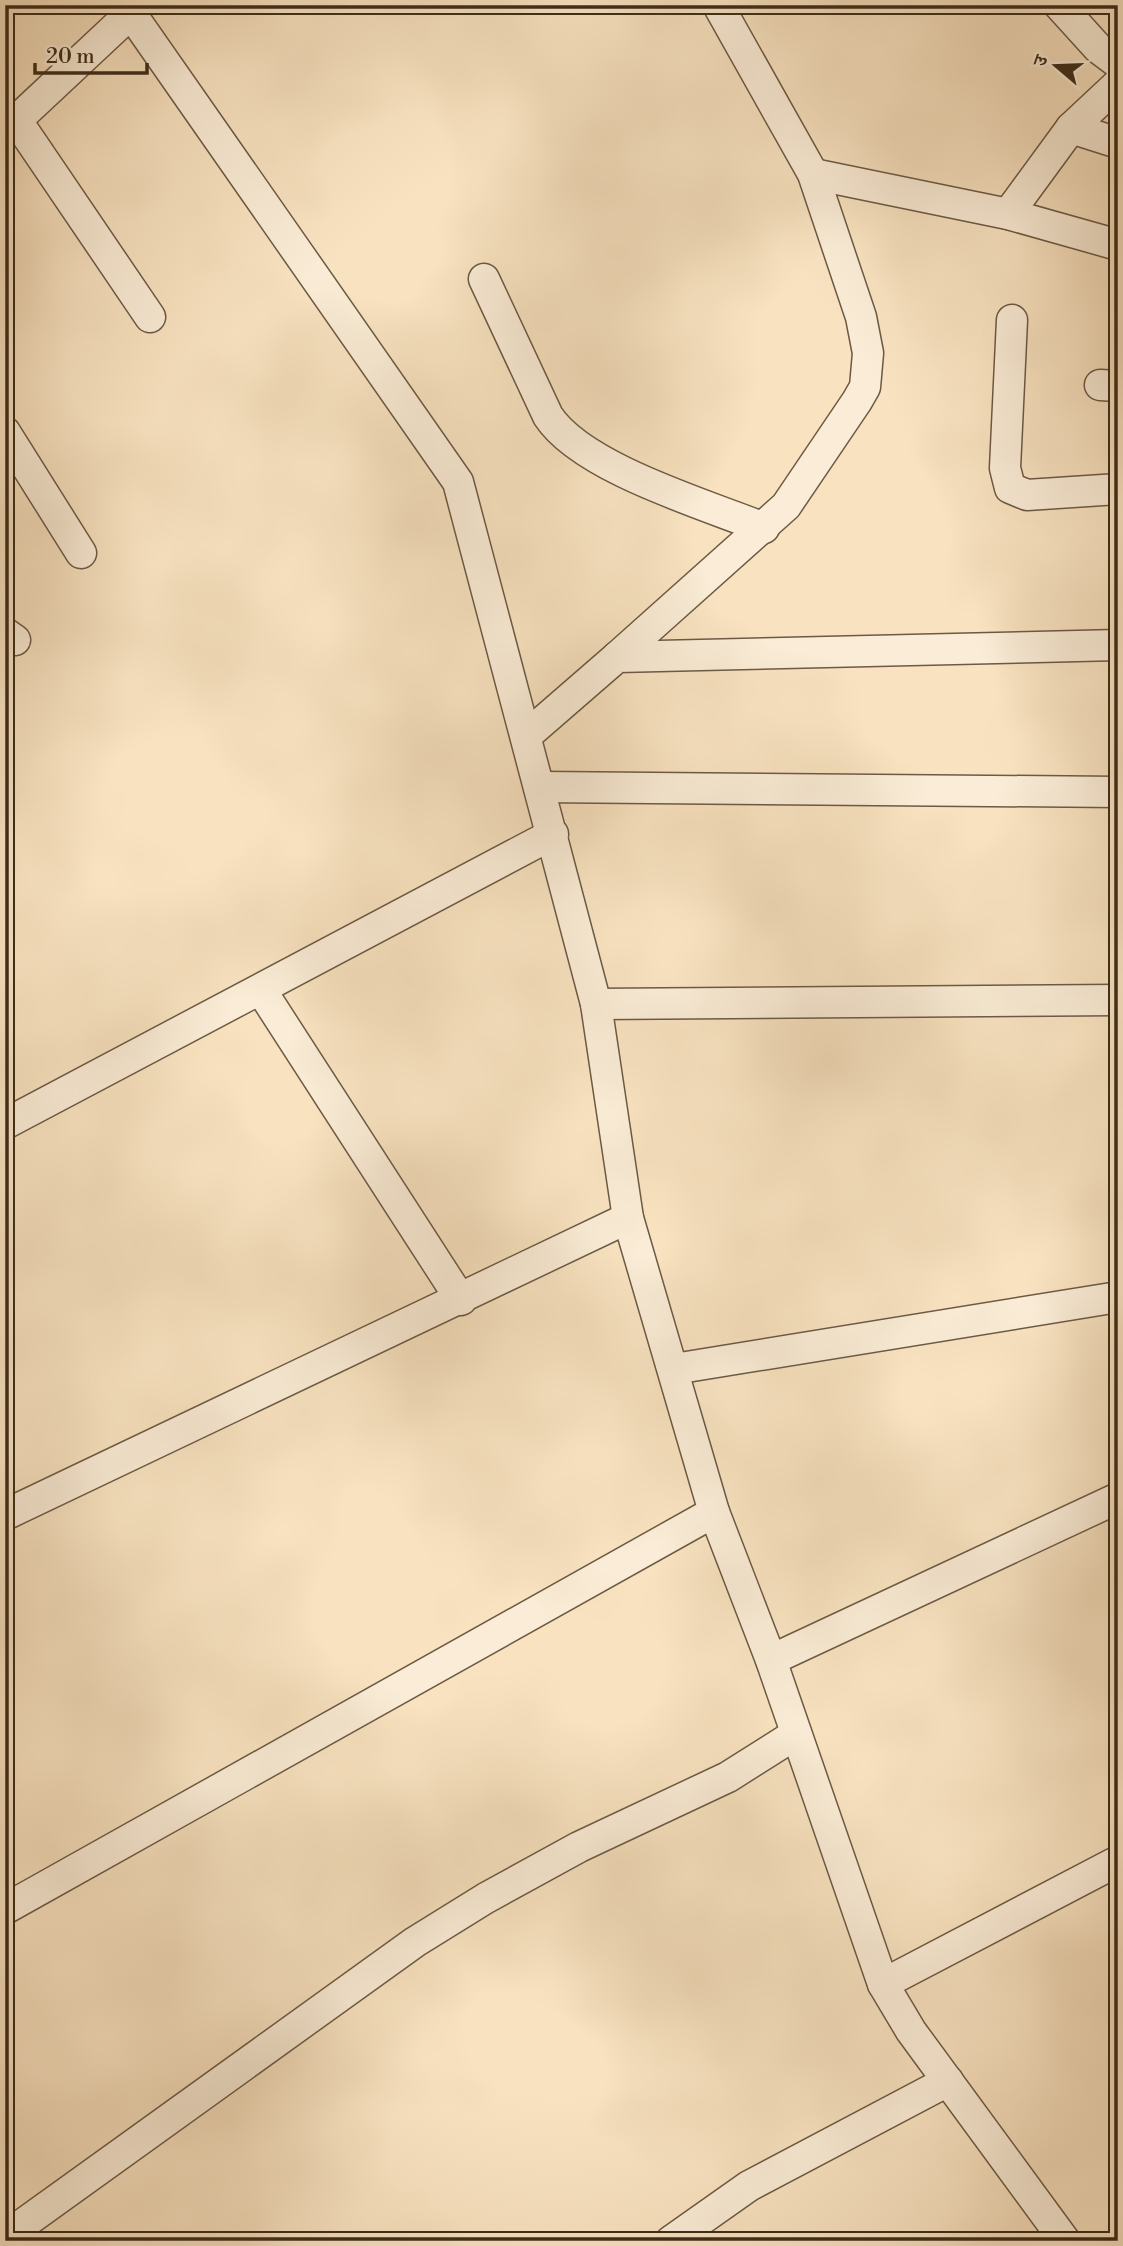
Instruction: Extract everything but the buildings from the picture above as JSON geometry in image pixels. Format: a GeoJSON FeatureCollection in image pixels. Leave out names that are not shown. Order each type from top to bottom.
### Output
{"type":"FeatureCollection","features":[{"type":"Feature","properties":{"kind":"street"},"geometry":{"type":"LineString","coordinates":[[526,736],[764,528],[800,488],[865,387],[868,371],[861,317],[813,174],[718,5]]}},
{"type":"Feature","properties":{"kind":"street"},"geometry":{"type":"LineString","coordinates":[[1059,5],[1098,48],[1118,63]]}},
{"type":"Feature","properties":{"kind":"street"},"geometry":{"type":"LineString","coordinates":[[150,317],[11,126],[128,9],[458,482],[597,1004],[628,1218],[714,1512],[771,1660],[883,1984],[911,2031],[1065,2241]]}},
{"type":"Feature","properties":{"kind":"street"},"geometry":{"type":"LineString","coordinates":[[1008,214],[1071,128],[1118,84]]}},
{"type":"Feature","properties":{"kind":"street"},"geometry":{"type":"LineString","coordinates":[[1071,128],[1118,143]]}},
{"type":"Feature","properties":{"kind":"street"},"geometry":{"type":"LineString","coordinates":[[813,174],[1008,214],[1118,245]]}},
{"type":"Feature","properties":{"kind":"street"},"geometry":{"type":"LineString","coordinates":[[485,279],[548,416],[558,432],[606,464],[764,528]]}},
{"type":"Feature","properties":{"kind":"street"},"geometry":{"type":"LineString","coordinates":[[1012,320],[1005,468],[1010,488],[1027,495],[1118,489]]}},
{"type":"Feature","properties":{"kind":"street"},"geometry":{"type":"LineString","coordinates":[[5,432],[81,553]]}},
{"type":"Feature","properties":{"kind":"street"},"geometry":{"type":"LineString","coordinates":[[617,657],[1118,645]]}},
{"type":"Feature","properties":{"kind":"street"},"geometry":{"type":"LineString","coordinates":[[540,787],[1118,792]]}},
{"type":"Feature","properties":{"kind":"street"},"geometry":{"type":"LineString","coordinates":[[5,1124],[553,834]]}},
{"type":"Feature","properties":{"kind":"street"},"geometry":{"type":"LineString","coordinates":[[261,990],[461,1300]]}},
{"type":"Feature","properties":{"kind":"street"},"geometry":{"type":"LineString","coordinates":[[597,1004],[1118,1000]]}},
{"type":"Feature","properties":{"kind":"street"},"geometry":{"type":"LineString","coordinates":[[9,1513],[461,1300],[628,1218]]}},
{"type":"Feature","properties":{"kind":"street"},"geometry":{"type":"LineString","coordinates":[[674,1369],[1118,1297]]}},
{"type":"Feature","properties":{"kind":"street"},"geometry":{"type":"LineString","coordinates":[[771,1660],[1118,1498]]}},
{"type":"Feature","properties":{"kind":"street"},"geometry":{"type":"LineString","coordinates":[[5,1909],[714,1512]]}},
{"type":"Feature","properties":{"kind":"street"},"geometry":{"type":"LineString","coordinates":[[5,2237],[415,1942],[485,1898],[579,1847],[728,1777],[796,1734]]}},
{"type":"Feature","properties":{"kind":"street"},"geometry":{"type":"LineString","coordinates":[[883,1984],[1118,1861]]}},
{"type":"Feature","properties":{"kind":"street"},"geometry":{"type":"LineString","coordinates":[[671,2241],[749,2186],[948,2081]]}}]}
